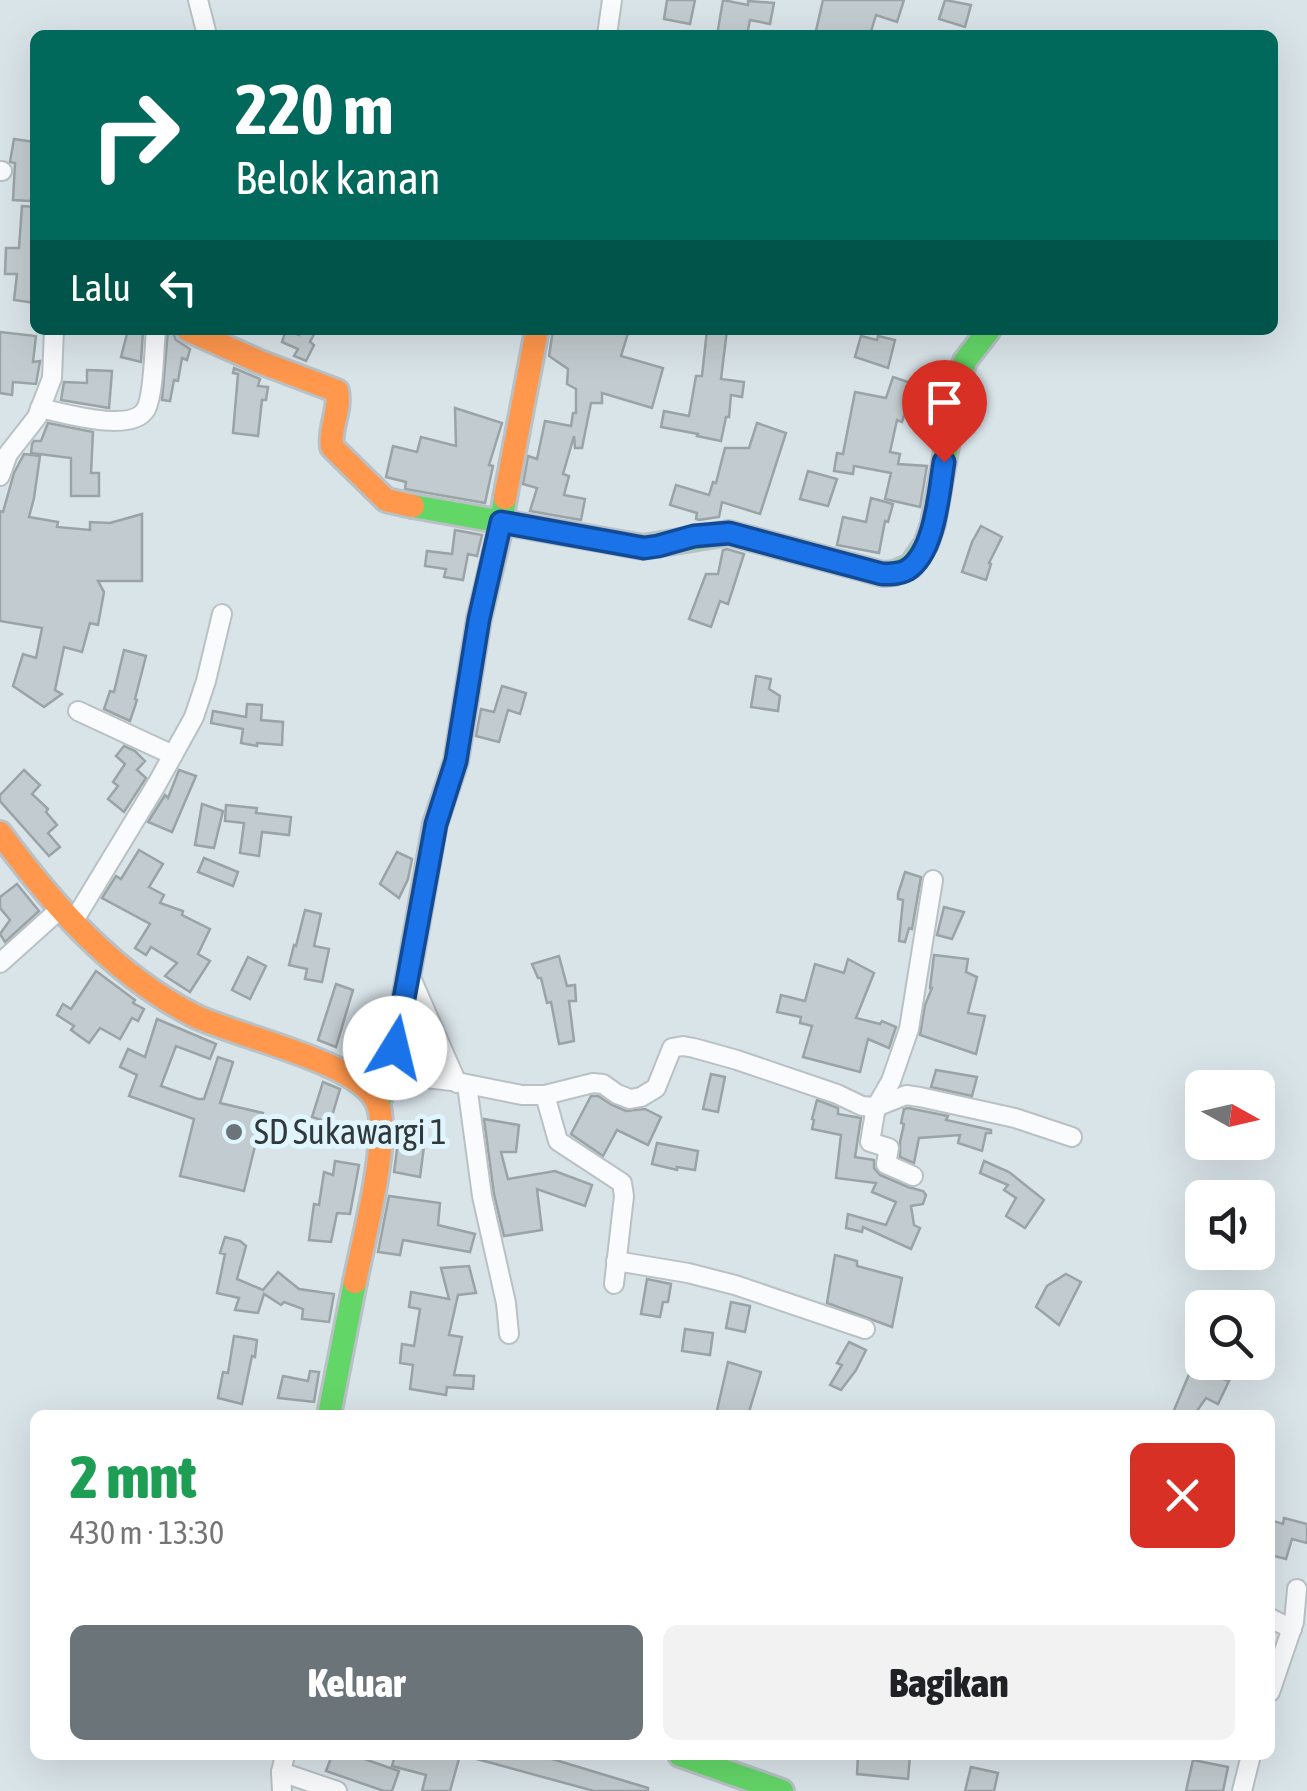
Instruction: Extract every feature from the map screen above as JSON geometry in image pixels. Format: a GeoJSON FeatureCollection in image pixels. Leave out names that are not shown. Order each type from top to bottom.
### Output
{"type":"FeatureCollection","features":[{"type":"Feature","properties":{"kind":"street"},"geometry":{"type":"LineString","coordinates":[[198,0],[206,30]]}},
{"type":"Feature","properties":{"kind":"street"},"geometry":{"type":"LineString","coordinates":[[608,30],[612,0]]}},
{"type":"Feature","properties":{"kind":"street"},"geometry":{"type":"LineString","coordinates":[[0,476],[8,454],[37,417],[52,378],[54,335]]}},
{"type":"Feature","properties":{"kind":"street"},"geometry":{"type":"LineString","coordinates":[[40,408],[98,420],[138,418],[146,411],[149,399],[155,335]]}},
{"type":"Feature","properties":{"kind":"street"},"geometry":{"type":"LineString","coordinates":[[199,335],[336,392],[340,402],[330,442],[386,500],[644,548],[694,536],[729,533],[882,574],[905,572],[928,540],[958,384],[965,362],[984,335]]}},
{"type":"Feature","properties":{"kind":"street"},"geometry":{"type":"LineString","coordinates":[[378,1103],[392,1074],[436,824],[456,761],[479,619],[536,335]]}},
{"type":"Feature","properties":{"kind":"street"},"geometry":{"type":"LineString","coordinates":[[0,963],[66,916],[173,755],[200,699],[222,614]]}},
{"type":"Feature","properties":{"kind":"street"},"geometry":{"type":"LineString","coordinates":[[78,711],[173,755]]}},
{"type":"Feature","properties":{"kind":"street"},"geometry":{"type":"LineString","coordinates":[[0,834],[66,916],[158,994],[194,1015],[345,1072],[367,1087],[378,1103],[383,1121],[382,1140],[330,1410]]}},
{"type":"Feature","properties":{"kind":"street"},"geometry":{"type":"LineString","coordinates":[[913,1176],[886,1164],[890,1148],[870,1142],[876,1107],[891,1081],[909,1029],[933,880]]}},
{"type":"Feature","properties":{"kind":"street"},"geometry":{"type":"LineString","coordinates":[[408,971],[462,1084],[509,1334]]}},
{"type":"Feature","properties":{"kind":"street"},"geometry":{"type":"LineString","coordinates":[[392,1074],[522,1095],[545,1095],[592,1082],[630,1098],[656,1088],[672,1048],[682,1046],[737,1060],[862,1106],[876,1107],[906,1095],[1015,1118],[1072,1136]]}},
{"type":"Feature","properties":{"kind":"street"},"geometry":{"type":"LineString","coordinates":[[545,1095],[558,1140],[622,1184],[614,1284]]}},
{"type":"Feature","properties":{"kind":"street"},"geometry":{"type":"LineString","coordinates":[[616,1262],[719,1281],[865,1328]]}},
{"type":"Feature","properties":{"kind":"street"},"geometry":{"type":"LineString","coordinates":[[1275,1678],[1292,1629],[1297,1589]]}},
{"type":"Feature","properties":{"kind":"street"},"geometry":{"type":"LineString","coordinates":[[1275,1620],[1292,1629]]}},
{"type":"Feature","properties":{"kind":"street"},"geometry":{"type":"LineString","coordinates":[[694,1760],[782,1791]]}},
{"type":"Feature","properties":{"kind":"street"},"geometry":{"type":"LineString","coordinates":[[1242,1791],[1250,1760]]}},
{"type":"Feature","properties":{"kind":"street"},"geometry":{"type":"LineString","coordinates":[[282,1791],[283,1763],[338,1791]]}},
{"type":"Feature","properties":{"kind":"building"},"geometry":{"type":"Polygon","coordinates":[[[667,0],[695,0],[690,24],[664,19],[667,0]]]}},
{"type":"Feature","properties":{"kind":"building"},"geometry":{"type":"Polygon","coordinates":[[[723,0],[748,5],[748,1],[774,3],[770,24],[750,20],[748,30],[718,30],[723,0]]]}},
{"type":"Feature","properties":{"kind":"building"},"geometry":{"type":"Polygon","coordinates":[[[823,0],[904,0],[897,22],[876,15],[872,30],[816,30],[823,0]]]}},
{"type":"Feature","properties":{"kind":"building"},"geometry":{"type":"Polygon","coordinates":[[[945,0],[971,5],[965,27],[939,19],[945,0]]]}},
{"type":"Feature","properties":{"kind":"building"},"geometry":{"type":"Polygon","coordinates":[[[14,139],[30,141],[30,201],[13,200],[15,163],[10,162],[14,139]]]}},
{"type":"Feature","properties":{"kind":"building"},"geometry":{"type":"Polygon","coordinates":[[[22,206],[30,207],[30,302],[14,300],[17,274],[5,274],[6,248],[19,248],[22,206]]]}},
{"type":"Feature","properties":{"kind":"building"},"geometry":{"type":"Polygon","coordinates":[[[0,332],[36,336],[33,362],[40,361],[36,384],[13,382],[12,395],[0,393],[0,332]]]}},
{"type":"Feature","properties":{"kind":"building"},"geometry":{"type":"Polygon","coordinates":[[[127,335],[143,335],[141,362],[121,357],[127,335]]]}},
{"type":"Feature","properties":{"kind":"building"},"geometry":{"type":"Polygon","coordinates":[[[168,335],[174,335],[190,349],[187,360],[182,358],[170,401],[162,400],[168,335]]]}},
{"type":"Feature","properties":{"kind":"building"},"geometry":{"type":"Polygon","coordinates":[[[284,335],[314,335],[310,342],[314,345],[306,361],[294,356],[298,349],[282,342],[284,335]]]}},
{"type":"Feature","properties":{"kind":"building"},"geometry":{"type":"Polygon","coordinates":[[[552,335],[627,335],[621,356],[663,368],[652,408],[602,393],[602,403],[591,403],[582,448],[575,448],[574,436],[563,474],[569,476],[564,495],[585,499],[581,520],[530,511],[537,488],[523,484],[528,456],[537,459],[545,421],[571,426],[576,413],[576,389],[567,384],[568,369],[549,356],[552,335]]]}},
{"type":"Feature","properties":{"kind":"building"},"geometry":{"type":"Polygon","coordinates":[[[706,335],[726,335],[721,379],[744,382],[742,397],[731,395],[721,441],[661,427],[664,411],[689,416],[696,376],[702,376],[706,335]]]}},
{"type":"Feature","properties":{"kind":"building"},"geometry":{"type":"Polygon","coordinates":[[[861,336],[895,340],[888,368],[855,357],[861,336]]]}},
{"type":"Feature","properties":{"kind":"building"},"geometry":{"type":"Polygon","coordinates":[[[234,368],[260,379],[258,386],[268,387],[266,400],[262,400],[258,436],[233,433],[238,374],[233,373],[234,368]]]}},
{"type":"Feature","properties":{"kind":"building"},"geometry":{"type":"Polygon","coordinates":[[[87,370],[112,371],[109,408],[61,400],[64,382],[87,383],[87,370]]]}},
{"type":"Feature","properties":{"kind":"building"},"geometry":{"type":"Polygon","coordinates":[[[893,377],[914,384],[902,422],[897,420],[890,452],[900,454],[898,464],[927,466],[920,507],[885,499],[891,473],[854,466],[853,474],[834,471],[837,453],[843,454],[855,392],[886,398],[893,377]]]}},
{"type":"Feature","properties":{"kind":"building"},"geometry":{"type":"Polygon","coordinates":[[[455,408],[502,423],[489,465],[493,466],[485,503],[405,489],[406,482],[386,477],[393,446],[417,452],[421,437],[456,446],[455,408]]]}},
{"type":"Feature","properties":{"kind":"building"},"geometry":{"type":"Polygon","coordinates":[[[48,423],[93,432],[91,473],[99,473],[99,496],[71,496],[71,458],[31,453],[32,444],[41,441],[48,423]]]}},
{"type":"Feature","properties":{"kind":"building"},"geometry":{"type":"Polygon","coordinates":[[[757,423],[786,433],[760,514],[722,502],[719,517],[699,520],[697,513],[670,505],[676,485],[709,495],[725,448],[749,448],[757,423]]]}},
{"type":"Feature","properties":{"kind":"building"},"geometry":{"type":"Polygon","coordinates":[[[24,454],[40,456],[29,517],[58,522],[57,527],[90,530],[90,522],[110,523],[142,514],[142,581],[98,581],[104,592],[98,625],[90,623],[82,652],[64,647],[55,690],[62,694],[44,707],[13,686],[23,654],[36,658],[42,628],[0,621],[0,511],[3,512],[24,454]]]}},
{"type":"Feature","properties":{"kind":"building"},"geometry":{"type":"Polygon","coordinates":[[[808,471],[837,479],[828,506],[800,499],[808,471]]]}},
{"type":"Feature","properties":{"kind":"building"},"geometry":{"type":"Polygon","coordinates":[[[871,498],[893,504],[888,522],[885,521],[879,553],[837,545],[843,517],[866,522],[871,498]]]}},
{"type":"Feature","properties":{"kind":"building"},"geometry":{"type":"Polygon","coordinates":[[[981,526],[1002,537],[989,563],[986,580],[962,572],[981,526]]]}},
{"type":"Feature","properties":{"kind":"building"},"geometry":{"type":"Polygon","coordinates":[[[455,530],[482,535],[477,556],[468,554],[463,580],[444,577],[446,569],[425,566],[427,551],[452,554],[455,530]]]}},
{"type":"Feature","properties":{"kind":"building"},"geometry":{"type":"Polygon","coordinates":[[[723,550],[744,554],[728,604],[720,601],[711,627],[689,619],[706,574],[718,574],[723,550]]]}},
{"type":"Feature","properties":{"kind":"building"},"geometry":{"type":"Polygon","coordinates":[[[124,650],[146,656],[130,721],[104,709],[110,691],[114,692],[124,650]]]}},
{"type":"Feature","properties":{"kind":"building"},"geometry":{"type":"Polygon","coordinates":[[[756,676],[771,679],[769,689],[780,696],[778,711],[751,707],[756,676]]]}},
{"type":"Feature","properties":{"kind":"building"},"geometry":{"type":"Polygon","coordinates":[[[502,686],[526,693],[520,714],[508,710],[499,742],[476,736],[481,709],[494,712],[502,686]]]}},
{"type":"Feature","properties":{"kind":"building"},"geometry":{"type":"Polygon","coordinates":[[[247,704],[262,705],[261,720],[283,722],[282,745],[241,743],[243,729],[211,723],[213,711],[246,717],[247,704]]]}},
{"type":"Feature","properties":{"kind":"building"},"geometry":{"type":"Polygon","coordinates":[[[124,746],[145,761],[137,770],[146,778],[124,812],[108,799],[118,786],[113,782],[125,764],[116,756],[124,746]]]}},
{"type":"Feature","properties":{"kind":"building"},"geometry":{"type":"Polygon","coordinates":[[[24,770],[40,785],[32,794],[48,809],[46,812],[57,825],[48,833],[60,847],[49,856],[0,801],[0,795],[24,770]]]}},
{"type":"Feature","properties":{"kind":"building"},"geometry":{"type":"Polygon","coordinates":[[[179,770],[196,776],[172,832],[148,822],[165,795],[168,798],[179,770]]]}},
{"type":"Feature","properties":{"kind":"building"},"geometry":{"type":"Polygon","coordinates":[[[202,804],[223,811],[214,848],[195,845],[202,804]]]}},
{"type":"Feature","properties":{"kind":"building"},"geometry":{"type":"Polygon","coordinates":[[[226,805],[291,817],[289,835],[262,832],[259,856],[240,853],[244,823],[225,821],[226,805]]]}},
{"type":"Feature","properties":{"kind":"building"},"geometry":{"type":"Polygon","coordinates":[[[139,850],[163,864],[149,887],[164,895],[160,903],[183,911],[182,915],[210,929],[198,954],[210,961],[190,992],[165,976],[177,963],[151,947],[146,955],[135,948],[150,924],[102,898],[116,876],[121,879],[139,850]]]}},
{"type":"Feature","properties":{"kind":"building"},"geometry":{"type":"Polygon","coordinates":[[[397,852],[412,859],[399,898],[380,884],[397,852]]]}},
{"type":"Feature","properties":{"kind":"building"},"geometry":{"type":"Polygon","coordinates":[[[204,858],[238,872],[233,886],[198,872],[204,858]]]}},
{"type":"Feature","properties":{"kind":"building"},"geometry":{"type":"Polygon","coordinates":[[[905,872],[921,877],[912,929],[909,928],[905,942],[899,941],[903,900],[898,899],[898,894],[905,872]]]}},
{"type":"Feature","properties":{"kind":"building"},"geometry":{"type":"Polygon","coordinates":[[[17,884],[39,911],[5,942],[0,934],[10,920],[0,908],[0,897],[17,884]]]}},
{"type":"Feature","properties":{"kind":"building"},"geometry":{"type":"Polygon","coordinates":[[[944,907],[964,912],[952,939],[937,935],[944,907]]]}},
{"type":"Feature","properties":{"kind":"building"},"geometry":{"type":"Polygon","coordinates":[[[305,910],[321,914],[314,946],[329,949],[322,982],[305,979],[307,969],[289,965],[305,910]]]}},
{"type":"Feature","properties":{"kind":"building"},"geometry":{"type":"Polygon","coordinates":[[[934,955],[968,959],[966,972],[977,977],[968,1013],[985,1016],[976,1054],[920,1035],[932,988],[934,955]]]}},
{"type":"Feature","properties":{"kind":"building"},"geometry":{"type":"Polygon","coordinates":[[[559,956],[567,986],[575,985],[576,1001],[569,1001],[574,1041],[559,1044],[551,1002],[547,1003],[541,978],[532,964],[559,956]]]}},
{"type":"Feature","properties":{"kind":"building"},"geometry":{"type":"Polygon","coordinates":[[[248,957],[266,966],[250,999],[232,990],[248,957]]]}},
{"type":"Feature","properties":{"kind":"building"},"geometry":{"type":"Polygon","coordinates":[[[848,959],[874,973],[856,1018],[896,1027],[889,1048],[868,1039],[860,1072],[803,1057],[812,1026],[800,1023],[801,1017],[777,1012],[781,995],[805,1001],[815,964],[844,973],[848,959]]]}},
{"type":"Feature","properties":{"kind":"building"},"geometry":{"type":"Polygon","coordinates":[[[96,971],[144,1009],[138,1021],[132,1018],[120,1039],[100,1028],[89,1043],[57,1015],[63,1004],[71,1009],[96,971]]]}},
{"type":"Feature","properties":{"kind":"building"},"geometry":{"type":"Polygon","coordinates":[[[336,984],[353,990],[336,1047],[318,1040],[336,984]]]}},
{"type":"Feature","properties":{"kind":"building"},"geometry":{"type":"Polygon","coordinates":[[[157,1019],[216,1044],[210,1059],[176,1046],[161,1086],[204,1099],[218,1057],[233,1062],[220,1103],[263,1113],[244,1191],[180,1176],[194,1119],[129,1096],[137,1075],[120,1067],[128,1049],[145,1057],[157,1019]]]}},
{"type":"Feature","properties":{"kind":"building"},"geometry":{"type":"Polygon","coordinates":[[[936,1070],[977,1077],[972,1096],[931,1087],[936,1070]]]}},
{"type":"Feature","properties":{"kind":"building"},"geometry":{"type":"Polygon","coordinates":[[[711,1074],[725,1077],[718,1112],[703,1109],[711,1074]]]}},
{"type":"Feature","properties":{"kind":"building"},"geometry":{"type":"Polygon","coordinates":[[[323,1082],[340,1089],[330,1123],[312,1117],[323,1082]]]}},
{"type":"Feature","properties":{"kind":"building"},"geometry":{"type":"Polygon","coordinates":[[[591,1096],[626,1111],[645,1109],[661,1117],[648,1145],[617,1130],[603,1156],[571,1134],[591,1096]]]}},
{"type":"Feature","properties":{"kind":"building"},"geometry":{"type":"Polygon","coordinates":[[[817,1100],[838,1108],[838,1114],[861,1118],[855,1157],[874,1160],[880,1175],[926,1195],[923,1204],[911,1206],[914,1225],[920,1228],[911,1249],[863,1227],[862,1232],[846,1228],[848,1214],[886,1225],[896,1202],[872,1192],[876,1183],[836,1178],[841,1135],[812,1129],[817,1100]]]}},
{"type":"Feature","properties":{"kind":"building"},"geometry":{"type":"Polygon","coordinates":[[[904,1109],[948,1116],[946,1120],[991,1133],[986,1133],[982,1151],[958,1143],[960,1135],[919,1138],[914,1163],[900,1157],[904,1124],[901,1123],[904,1109]]]}},
{"type":"Feature","properties":{"kind":"building"},"geometry":{"type":"Polygon","coordinates":[[[484,1119],[519,1125],[516,1152],[501,1152],[508,1179],[555,1171],[592,1185],[585,1206],[537,1189],[542,1230],[504,1236],[484,1119]]]}},
{"type":"Feature","properties":{"kind":"building"},"geometry":{"type":"Polygon","coordinates":[[[400,1127],[426,1131],[420,1177],[394,1172],[400,1127]]]}},
{"type":"Feature","properties":{"kind":"building"},"geometry":{"type":"Polygon","coordinates":[[[657,1143],[698,1151],[695,1170],[652,1164],[657,1143]]]}},
{"type":"Feature","properties":{"kind":"building"},"geometry":{"type":"Polygon","coordinates":[[[335,1161],[359,1165],[350,1214],[337,1213],[331,1242],[309,1240],[324,1172],[333,1175],[335,1161]]]}},
{"type":"Feature","properties":{"kind":"building"},"geometry":{"type":"Polygon","coordinates":[[[984,1161],[1009,1172],[1044,1200],[1025,1228],[1006,1216],[1016,1198],[1004,1190],[1008,1185],[980,1173],[984,1161]]]}},
{"type":"Feature","properties":{"kind":"building"},"geometry":{"type":"Polygon","coordinates":[[[389,1196],[440,1203],[438,1225],[475,1234],[470,1252],[403,1240],[400,1255],[378,1252],[389,1196]]]}},
{"type":"Feature","properties":{"kind":"building"},"geometry":{"type":"Polygon","coordinates":[[[225,1237],[246,1246],[237,1279],[263,1290],[278,1272],[299,1289],[334,1294],[329,1322],[302,1319],[303,1309],[284,1302],[281,1305],[264,1294],[258,1313],[235,1310],[239,1298],[217,1293],[225,1237]]]}},
{"type":"Feature","properties":{"kind":"building"},"geometry":{"type":"Polygon","coordinates":[[[835,1255],[857,1261],[857,1266],[902,1278],[892,1327],[827,1303],[835,1255]]]}},
{"type":"Feature","properties":{"kind":"building"},"geometry":{"type":"Polygon","coordinates":[[[469,1266],[476,1293],[458,1295],[449,1335],[462,1337],[454,1375],[474,1376],[473,1389],[447,1387],[446,1395],[410,1389],[413,1365],[400,1363],[402,1344],[414,1346],[420,1309],[409,1307],[411,1292],[449,1299],[441,1268],[469,1266]]]}},
{"type":"Feature","properties":{"kind":"building"},"geometry":{"type":"Polygon","coordinates":[[[1066,1274],[1081,1282],[1059,1325],[1036,1307],[1047,1286],[1066,1274]]]}},
{"type":"Feature","properties":{"kind":"building"},"geometry":{"type":"Polygon","coordinates":[[[647,1279],[671,1284],[660,1317],[641,1314],[647,1279]]]}},
{"type":"Feature","properties":{"kind":"building"},"geometry":{"type":"Polygon","coordinates":[[[731,1302],[750,1306],[745,1332],[726,1328],[731,1302]]]}},
{"type":"Feature","properties":{"kind":"building"},"geometry":{"type":"Polygon","coordinates":[[[685,1329],[713,1333],[710,1355],[682,1351],[685,1329]]]}},
{"type":"Feature","properties":{"kind":"building"},"geometry":{"type":"Polygon","coordinates":[[[234,1336],[257,1340],[242,1404],[218,1398],[223,1372],[228,1373],[234,1336]]]}},
{"type":"Feature","properties":{"kind":"building"},"geometry":{"type":"Polygon","coordinates":[[[849,1342],[866,1350],[841,1390],[830,1385],[849,1342]]]}},
{"type":"Feature","properties":{"kind":"building"},"geometry":{"type":"Polygon","coordinates":[[[728,1362],[761,1372],[750,1410],[717,1410],[728,1362]]]}},
{"type":"Feature","properties":{"kind":"building"},"geometry":{"type":"Polygon","coordinates":[[[310,1371],[319,1372],[314,1402],[278,1398],[283,1376],[308,1381],[310,1371]]]}},
{"type":"Feature","properties":{"kind":"building"},"geometry":{"type":"Polygon","coordinates":[[[1187,1380],[1229,1381],[1218,1404],[1206,1398],[1198,1410],[1174,1410],[1187,1380]]]}},
{"type":"Feature","properties":{"kind":"building"},"geometry":{"type":"Polygon","coordinates":[[[1284,1518],[1307,1524],[1307,1543],[1292,1539],[1286,1559],[1275,1556],[1275,1522],[1283,1524],[1284,1518]]]}},
{"type":"Feature","properties":{"kind":"building"},"geometry":{"type":"Polygon","coordinates":[[[330,1760],[367,1760],[399,1771],[392,1791],[384,1791],[326,1771],[330,1760]]]}},
{"type":"Feature","properties":{"kind":"building"},"geometry":{"type":"Polygon","coordinates":[[[394,1760],[459,1760],[450,1791],[422,1791],[426,1775],[392,1766],[394,1760]]]}},
{"type":"Feature","properties":{"kind":"building"},"geometry":{"type":"Polygon","coordinates":[[[481,1760],[556,1760],[648,1788],[594,1791],[481,1760]]]}},
{"type":"Feature","properties":{"kind":"building"},"geometry":{"type":"Polygon","coordinates":[[[858,1760],[910,1760],[908,1779],[857,1774],[858,1760]]]}},
{"type":"Feature","properties":{"kind":"building"},"geometry":{"type":"Polygon","coordinates":[[[1193,1760],[1228,1767],[1223,1791],[1186,1791],[1193,1760]]]}},
{"type":"Feature","properties":{"kind":"building"},"geometry":{"type":"Polygon","coordinates":[[[971,1767],[998,1773],[994,1791],[965,1791],[971,1767]]]}},
{"type":"Feature","properties":{"kind":"traffic: fast"},"geometry":{"type":"LineString","coordinates":[[413,506],[643,547],[729,533],[883,574],[894,573],[911,566],[926,544],[958,384],[965,361],[985,335]]}},
{"type":"Feature","properties":{"kind":"traffic: fast"},"geometry":{"type":"LineString","coordinates":[[378,1103],[391,1074],[435,824],[456,761],[479,619],[505,498]]}},
{"type":"Feature","properties":{"kind":"traffic: fast"},"geometry":{"type":"LineString","coordinates":[[330,1410],[355,1282]]}},
{"type":"Feature","properties":{"kind":"traffic: fast"},"geometry":{"type":"LineString","coordinates":[[694,1760],[782,1791]]}},
{"type":"Feature","properties":{"kind":"traffic: slow"},"geometry":{"type":"LineString","coordinates":[[199,335],[337,391],[332,447],[386,500],[413,506]]}},
{"type":"Feature","properties":{"kind":"traffic: slow"},"geometry":{"type":"LineString","coordinates":[[505,498],[536,335]]}},
{"type":"Feature","properties":{"kind":"traffic: slow"},"geometry":{"type":"LineString","coordinates":[[0,833],[63,911],[136,979],[193,1015],[346,1074],[365,1087],[377,1102],[381,1117],[378,1163],[355,1282]]}},
{"type":"Feature","properties":{"kind":"place","name":"SD Sukawargi 1"},"geometry":{"type":"Point","coordinates":[234,1132]}},
{"type":"Feature","properties":{"kind":"route"},"geometry":{"type":"LineString","coordinates":[[395,1048],[436,824],[456,761],[479,619],[501,522],[644,548],[694,536],[729,533],[882,574],[895,574],[905,572],[915,563],[928,540],[944,462]]}}]}
